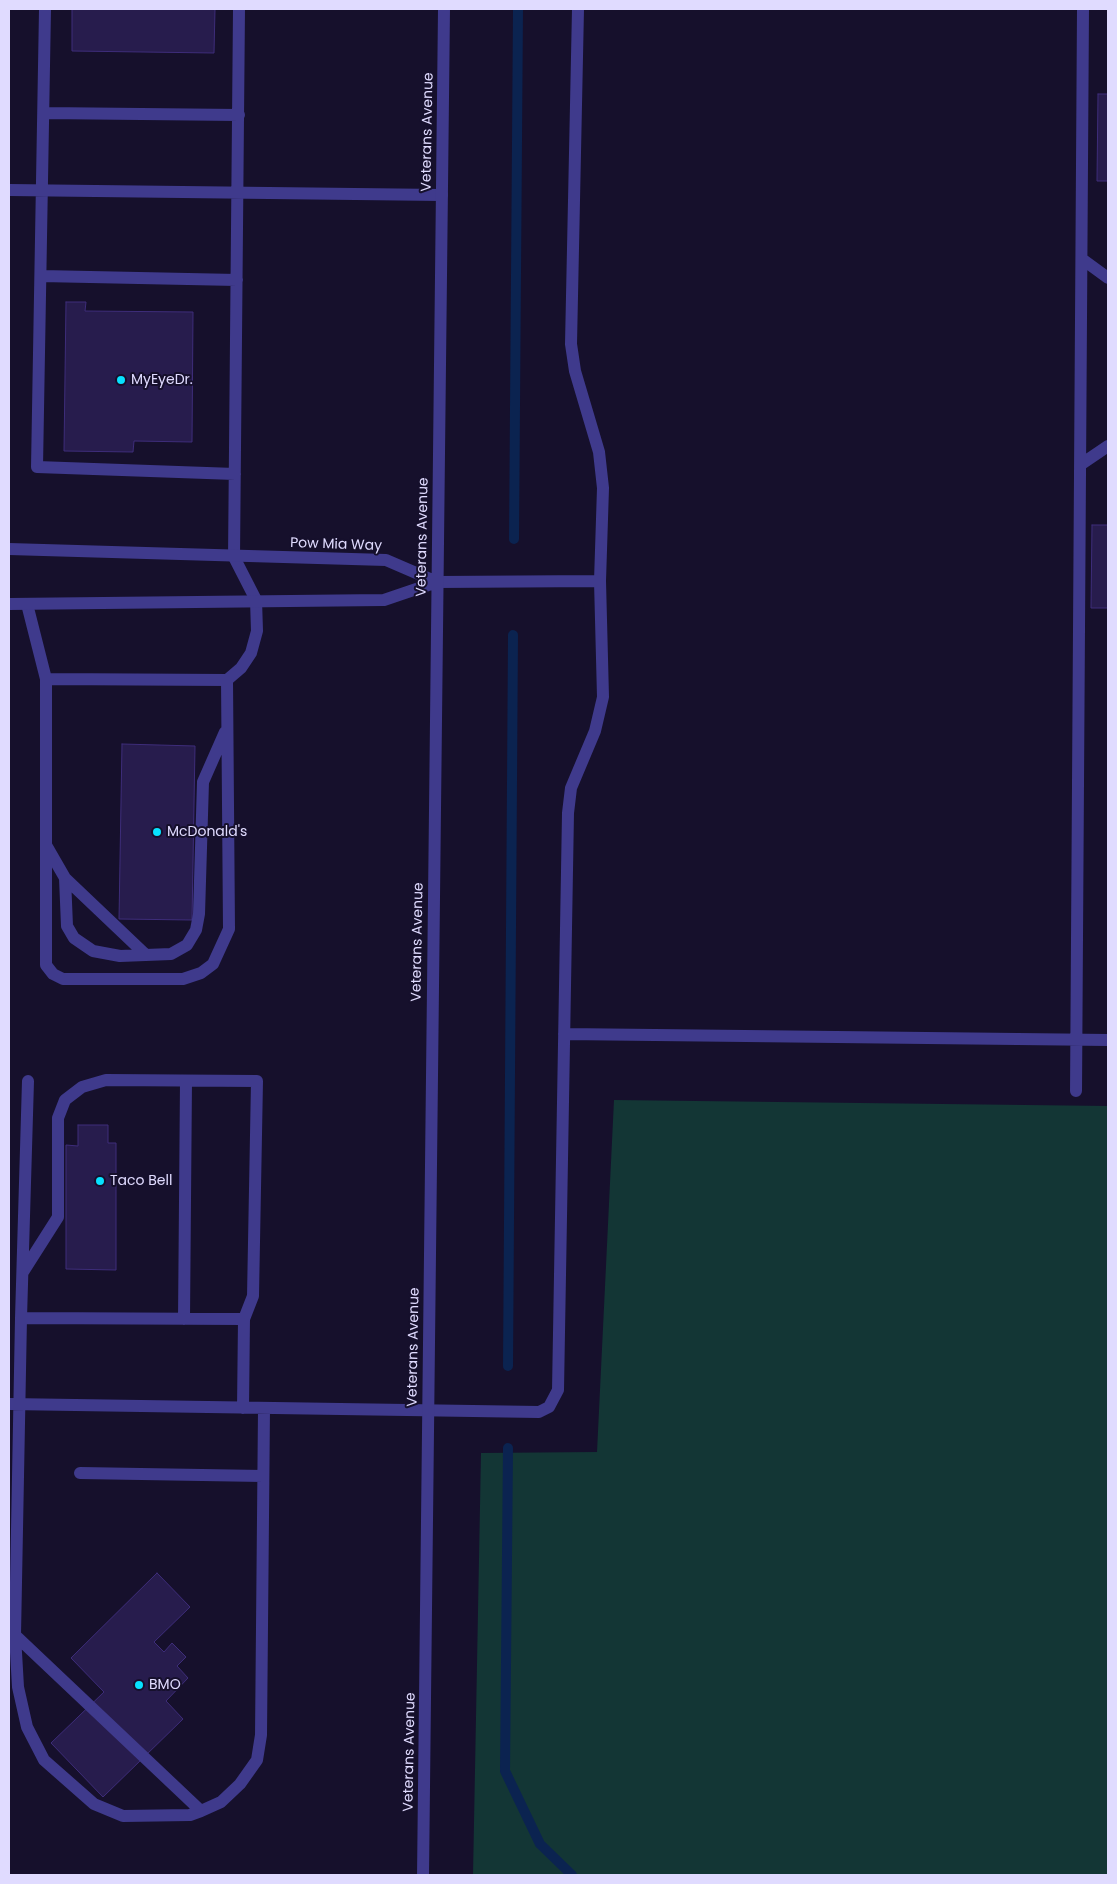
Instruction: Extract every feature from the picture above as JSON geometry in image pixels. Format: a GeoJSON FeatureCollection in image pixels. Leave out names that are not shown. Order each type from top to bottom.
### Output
{"type":"FeatureCollection","features":[{"type":"Feature","properties":{"kind":"street"},"geometry":{"type":"LineString","coordinates":[[45,9],[37,467],[235,474]]}},
{"type":"Feature","properties":{"kind":"street"},"geometry":{"type":"LineString","coordinates":[[46,678],[227,680],[242,668],[251,653],[257,631],[256,600],[234,557],[239,9]]}},
{"type":"Feature","properties":{"kind":"street","name":"Veterans Avenue"},"geometry":{"type":"LineString","coordinates":[[423,1875],[444,9]]}},
{"type":"Feature","properties":{"kind":"street"},"geometry":{"type":"LineString","coordinates":[[14,1404],[539,1412],[549,1407],[558,1390],[568,813],[571,788],[595,731],[603,697],[600,581],[603,488],[599,452],[575,371],[571,344],[578,9]]}},
{"type":"Feature","properties":{"kind":"street"},"geometry":{"type":"LineString","coordinates":[[1076,1091],[1083,9]]}},
{"type":"Feature","properties":{"kind":"street"},"geometry":{"type":"LineString","coordinates":[[44,113],[238,116]]}},
{"type":"Feature","properties":{"kind":"street"},"geometry":{"type":"LineString","coordinates":[[9,190],[442,195]]}},
{"type":"Feature","properties":{"kind":"street"},"geometry":{"type":"LineString","coordinates":[[1082,258],[1108,278]]}},
{"type":"Feature","properties":{"kind":"street"},"geometry":{"type":"LineString","coordinates":[[41,276],[237,280]]}},
{"type":"Feature","properties":{"kind":"street"},"geometry":{"type":"LineString","coordinates":[[1080,465],[1108,446]]}},
{"type":"Feature","properties":{"kind":"street","name":"Pow Mia Way"},"geometry":{"type":"LineString","coordinates":[[9,549],[386,560],[437,582]]}},
{"type":"Feature","properties":{"kind":"street"},"geometry":{"type":"LineString","coordinates":[[9,604],[384,600],[437,582],[600,581]]}},
{"type":"Feature","properties":{"kind":"street"},"geometry":{"type":"LineString","coordinates":[[27,604],[46,678],[46,965],[53,974],[64,979],[183,979],[201,973],[213,964],[229,929],[227,680]]}},
{"type":"Feature","properties":{"kind":"street"},"geometry":{"type":"LineString","coordinates":[[65,878],[67,926],[74,938],[93,951],[120,956],[170,954],[187,945],[196,930],[199,914],[203,782],[227,727]]}},
{"type":"Feature","properties":{"kind":"street"},"geometry":{"type":"LineString","coordinates":[[46,845],[65,878],[146,955]]}},
{"type":"Feature","properties":{"kind":"street"},"geometry":{"type":"LineString","coordinates":[[564,1034],[1108,1040]]}},
{"type":"Feature","properties":{"kind":"street"},"geometry":{"type":"LineString","coordinates":[[28,1080],[23,1272],[14,1404],[15,1635],[18,1687],[26,1719],[44,1760],[94,1804],[123,1816],[190,1815],[201,1811],[220,1802],[240,1784],[257,1760],[261,1736],[264,1409]]}},
{"type":"Feature","properties":{"kind":"street"},"geometry":{"type":"LineString","coordinates":[[23,1272],[58,1217],[58,1118],[65,1100],[82,1087],[106,1080],[257,1081],[254,1296],[244,1320],[243,1408]]}},
{"type":"Feature","properties":{"kind":"street"},"geometry":{"type":"LineString","coordinates":[[184,1319],[186,1081]]}},
{"type":"Feature","properties":{"kind":"street"},"geometry":{"type":"LineString","coordinates":[[21,1318],[244,1320]]}},
{"type":"Feature","properties":{"kind":"street"},"geometry":{"type":"LineString","coordinates":[[80,1473],[264,1476]]}},
{"type":"Feature","properties":{"kind":"street"},"geometry":{"type":"LineString","coordinates":[[15,1635],[201,1811]]}},
{"type":"Feature","properties":{"kind":"green space"},"geometry":{"type":"Polygon","coordinates":[[[614,1100],[1108,1106],[1108,1875],[473,1875],[481,1453],[597,1452],[614,1100]]]}},
{"type":"Feature","properties":{"kind":"building"},"geometry":{"type":"Polygon","coordinates":[[[72,9],[215,9],[214,53],[72,51],[72,9]]]}},
{"type":"Feature","properties":{"kind":"building"},"geometry":{"type":"Polygon","coordinates":[[[1098,94],[1108,94],[1108,181],[1097,181],[1098,94]]]}},
{"type":"Feature","properties":{"kind":"building"},"geometry":{"type":"Polygon","coordinates":[[[66,302],[86,302],[85,311],[193,312],[192,442],[134,441],[133,452],[64,451],[66,302]]]}},
{"type":"Feature","properties":{"kind":"building"},"geometry":{"type":"Polygon","coordinates":[[[1092,525],[1108,525],[1108,608],[1091,608],[1092,525]]]}},
{"type":"Feature","properties":{"kind":"building","name":"McDonald's"},"geometry":{"type":"Polygon","coordinates":[[[122,744],[195,746],[192,920],[119,919],[122,744]]]}},
{"type":"Feature","properties":{"kind":"building"},"geometry":{"type":"Polygon","coordinates":[[[78,1125],[108,1125],[108,1143],[116,1143],[116,1270],[66,1269],[66,1145],[78,1146],[78,1125]]]}},
{"type":"Feature","properties":{"kind":"building","name":"BMO"},"geometry":{"type":"Polygon","coordinates":[[[157,1573],[190,1607],[154,1642],[164,1652],[172,1643],[186,1657],[177,1666],[188,1678],[166,1701],[183,1719],[103,1797],[51,1743],[104,1692],[71,1658],[157,1573]]]}},
{"type":"Feature","properties":{"kind":"waterway"},"geometry":{"type":"LineString","coordinates":[[514,539],[518,9]]}},
{"type":"Feature","properties":{"kind":"waterway"},"geometry":{"type":"LineString","coordinates":[[508,1366],[513,635]]}},
{"type":"Feature","properties":{"kind":"waterway"},"geometry":{"type":"LineString","coordinates":[[508,1448],[505,1771],[540,1844],[572,1875]]}},
{"type":"Feature","properties":{"kind":"place","name":"MyEyeDr."},"geometry":{"type":"Point","coordinates":[121,380]}},
{"type":"Feature","properties":{"kind":"place","name":"McDonald's"},"geometry":{"type":"Point","coordinates":[157,832]}},
{"type":"Feature","properties":{"kind":"place","name":"Taco Bell"},"geometry":{"type":"Point","coordinates":[100,1181]}},
{"type":"Feature","properties":{"kind":"place","name":"BMO"},"geometry":{"type":"Point","coordinates":[139,1685]}}]}
